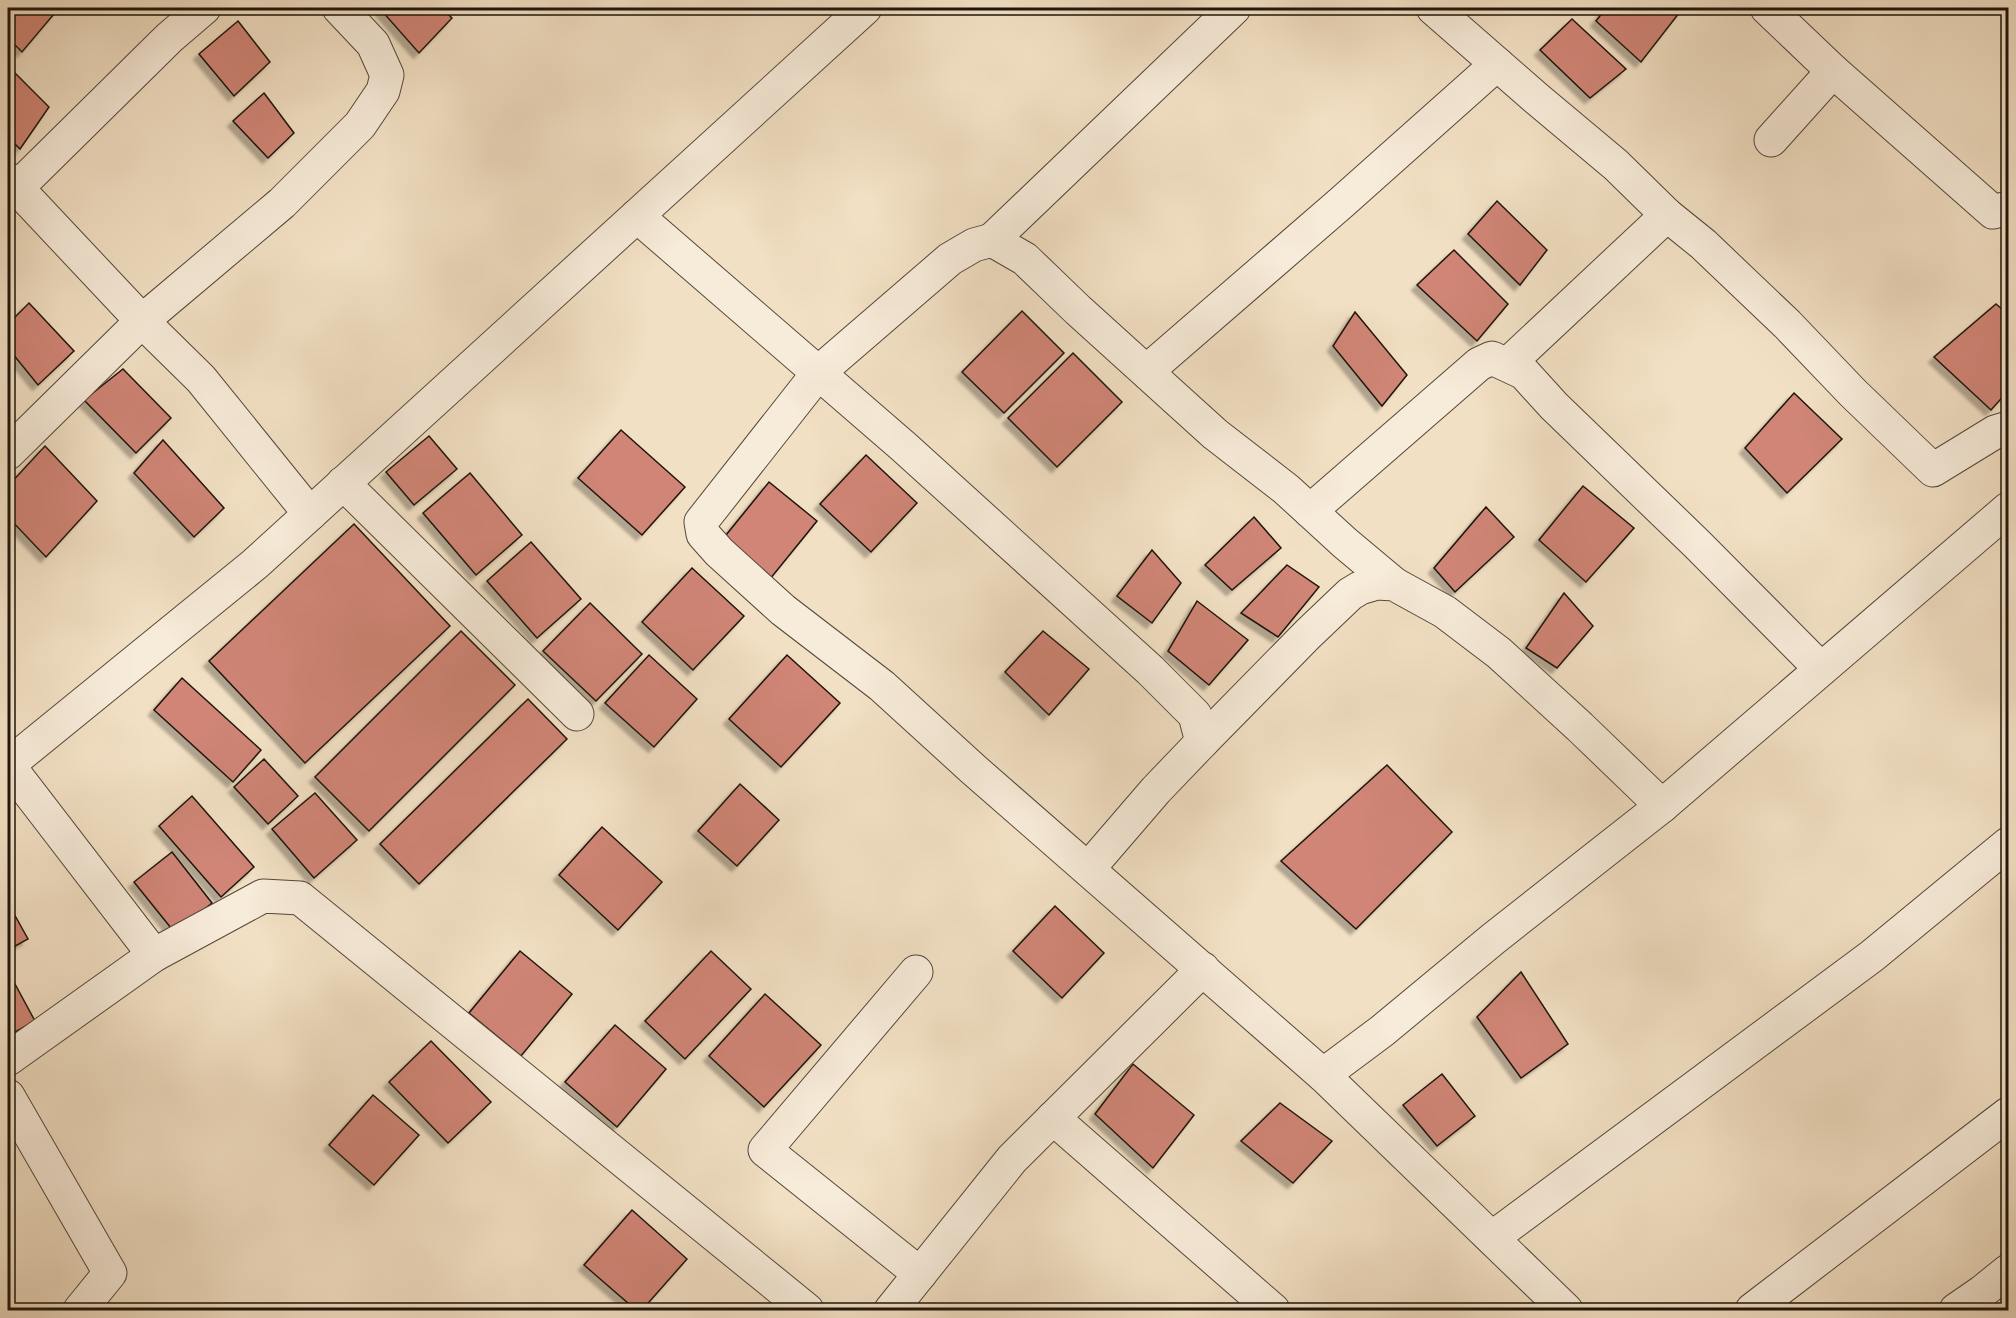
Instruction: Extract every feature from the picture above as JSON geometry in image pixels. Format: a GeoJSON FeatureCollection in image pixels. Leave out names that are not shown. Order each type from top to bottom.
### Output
{"type":"FeatureCollection","features":[{"type":"Feature","properties":{"kind":"street"},"geometry":{"type":"LineString","coordinates":[[204,8],[12,183],[142,321],[201,379],[310,514]]}},
{"type":"Feature","properties":{"kind":"street"},"geometry":{"type":"LineString","coordinates":[[8,453],[142,321],[282,203],[360,125],[373,108],[383,90],[387,75],[373,44],[339,8]]}},
{"type":"Feature","properties":{"kind":"street"},"geometry":{"type":"LineString","coordinates":[[154,955],[8,765],[255,564],[865,8]]}},
{"type":"Feature","properties":{"kind":"street"},"geometry":{"type":"LineString","coordinates":[[1234,8],[992,240],[974,245],[950,259],[819,372],[701,522],[703,534],[719,552],[783,610],[882,686],[973,769],[1323,1075],[1566,1311]]}},
{"type":"Feature","properties":{"kind":"street"},"geometry":{"type":"LineString","coordinates":[[1433,8],[1616,165],[1667,215],[1703,244],[1934,470],[1995,432],[2008,428]]}},
{"type":"Feature","properties":{"kind":"street"},"geometry":{"type":"LineString","coordinates":[[1767,8],[1833,71],[1993,212],[2008,208]]}},
{"type":"Feature","properties":{"kind":"street"},"geometry":{"type":"LineString","coordinates":[[1147,371],[1497,64]]}},
{"type":"Feature","properties":{"kind":"street"},"geometry":{"type":"LineString","coordinates":[[1771,140],[1833,71]]}},
{"type":"Feature","properties":{"kind":"street"},"geometry":{"type":"LineString","coordinates":[[1508,364],[1667,215]]}},
{"type":"Feature","properties":{"kind":"street"},"geometry":{"type":"LineString","coordinates":[[637,216],[819,372],[1150,670],[1195,716],[1202,742]]}},
{"type":"Feature","properties":{"kind":"street"},"geometry":{"type":"LineString","coordinates":[[992,240],[1026,259],[1078,310],[1215,434],[1286,489],[1394,584],[1445,612],[1499,653],[1662,806]]}},
{"type":"Feature","properties":{"kind":"street"},"geometry":{"type":"LineString","coordinates":[[1310,511],[1479,364],[1492,358],[1524,373],[1554,406],[1698,545],[1821,669]]}},
{"type":"Feature","properties":{"kind":"street"},"geometry":{"type":"LineString","coordinates":[[344,483],[577,714]]}},
{"type":"Feature","properties":{"kind":"street"},"geometry":{"type":"LineString","coordinates":[[1323,1075],[1382,1031],[1493,939],[1662,806],[2008,509]]}},
{"type":"Feature","properties":{"kind":"street"},"geometry":{"type":"LineString","coordinates":[[1088,869],[1156,790],[1350,594],[1377,583],[1394,584]]}},
{"type":"Feature","properties":{"kind":"street"},"geometry":{"type":"LineString","coordinates":[[1492,1238],[1872,956],[2008,844]]}},
{"type":"Feature","properties":{"kind":"street"},"geometry":{"type":"LineString","coordinates":[[8,1059],[154,955],[263,896],[300,898],[807,1311]]}},
{"type":"Feature","properties":{"kind":"street"},"geometry":{"type":"LineString","coordinates":[[891,1311],[1012,1159],[1203,969]]}},
{"type":"Feature","properties":{"kind":"street"},"geometry":{"type":"LineString","coordinates":[[916,972],[765,1150],[920,1274]]}},
{"type":"Feature","properties":{"kind":"street"},"geometry":{"type":"LineString","coordinates":[[8,1096],[110,1273],[80,1311]]}},
{"type":"Feature","properties":{"kind":"street"},"geometry":{"type":"LineString","coordinates":[[1752,1311],[2008,1114]]}},
{"type":"Feature","properties":{"kind":"street"},"geometry":{"type":"LineString","coordinates":[[1053,1118],[1273,1311]]}},
{"type":"Feature","properties":{"kind":"street"},"geometry":{"type":"LineString","coordinates":[[1956,1311],[2008,1270]]}},
{"type":"Feature","properties":{"kind":"building"},"geometry":{"type":"Polygon","coordinates":[[[8,8],[59,8],[22,52],[8,38],[8,8]]]}},
{"type":"Feature","properties":{"kind":"building"},"geometry":{"type":"Polygon","coordinates":[[[384,8],[442,8],[452,18],[419,53],[381,10],[384,8]]]}},
{"type":"Feature","properties":{"kind":"building"},"geometry":{"type":"Polygon","coordinates":[[[1606,8],[1683,8],[1641,62],[1596,21],[1606,8]]]}},
{"type":"Feature","properties":{"kind":"building"},"geometry":{"type":"Polygon","coordinates":[[[1572,19],[1626,69],[1590,98],[1540,50],[1572,19]]]}},
{"type":"Feature","properties":{"kind":"building"},"geometry":{"type":"Polygon","coordinates":[[[238,21],[270,62],[234,96],[199,54],[238,21]]]}},
{"type":"Feature","properties":{"kind":"building"},"geometry":{"type":"Polygon","coordinates":[[[8,66],[49,107],[20,149],[8,137],[8,66]]]}},
{"type":"Feature","properties":{"kind":"building"},"geometry":{"type":"Polygon","coordinates":[[[264,93],[294,133],[268,158],[233,121],[264,93]]]}},
{"type":"Feature","properties":{"kind":"building"},"geometry":{"type":"Polygon","coordinates":[[[1497,201],[1547,250],[1520,285],[1468,234],[1497,201]]]}},
{"type":"Feature","properties":{"kind":"building"},"geometry":{"type":"Polygon","coordinates":[[[1454,250],[1508,304],[1477,341],[1417,285],[1454,250]]]}},
{"type":"Feature","properties":{"kind":"building"},"geometry":{"type":"Polygon","coordinates":[[[29,303],[74,351],[38,385],[8,348],[8,324],[29,303]]]}},
{"type":"Feature","properties":{"kind":"building"},"geometry":{"type":"Polygon","coordinates":[[[1996,304],[2008,314],[2008,391],[1991,410],[1934,357],[1996,304]]]}},
{"type":"Feature","properties":{"kind":"building"},"geometry":{"type":"Polygon","coordinates":[[[1022,311],[1064,353],[1004,413],[962,372],[1022,311]]]}},
{"type":"Feature","properties":{"kind":"building"},"geometry":{"type":"Polygon","coordinates":[[[1355,312],[1407,375],[1382,406],[1333,346],[1355,312]]]}},
{"type":"Feature","properties":{"kind":"building"},"geometry":{"type":"Polygon","coordinates":[[[1073,353],[1122,402],[1057,467],[1008,418],[1073,353]]]}},
{"type":"Feature","properties":{"kind":"building"},"geometry":{"type":"Polygon","coordinates":[[[123,369],[171,418],[136,453],[84,400],[123,369]]]}},
{"type":"Feature","properties":{"kind":"building"},"geometry":{"type":"Polygon","coordinates":[[[1794,393],[1842,439],[1787,493],[1745,448],[1794,393]]]}},
{"type":"Feature","properties":{"kind":"building"},"geometry":{"type":"Polygon","coordinates":[[[621,430],[685,487],[642,535],[578,478],[621,430]]]}},
{"type":"Feature","properties":{"kind":"building"},"geometry":{"type":"Polygon","coordinates":[[[429,436],[457,469],[414,505],[386,472],[429,436]]]}},
{"type":"Feature","properties":{"kind":"building"},"geometry":{"type":"Polygon","coordinates":[[[163,440],[224,508],[194,537],[134,473],[163,440]]]}},
{"type":"Feature","properties":{"kind":"building"},"geometry":{"type":"Polygon","coordinates":[[[45,446],[97,501],[46,557],[8,517],[8,486],[45,446]]]}},
{"type":"Feature","properties":{"kind":"building"},"geometry":{"type":"Polygon","coordinates":[[[866,455],[917,503],[871,552],[820,504],[866,455]]]}},
{"type":"Feature","properties":{"kind":"building"},"geometry":{"type":"Polygon","coordinates":[[[470,473],[522,535],[476,575],[423,513],[470,473]]]}},
{"type":"Feature","properties":{"kind":"building"},"geometry":{"type":"Polygon","coordinates":[[[769,482],[817,521],[770,579],[722,540],[769,482]]]}},
{"type":"Feature","properties":{"kind":"building"},"geometry":{"type":"Polygon","coordinates":[[[1583,486],[1634,528],[1586,582],[1539,540],[1583,486]]]}},
{"type":"Feature","properties":{"kind":"building"},"geometry":{"type":"Polygon","coordinates":[[[1486,507],[1514,537],[1455,592],[1434,568],[1486,507]]]}},
{"type":"Feature","properties":{"kind":"building"},"geometry":{"type":"Polygon","coordinates":[[[1254,517],[1281,548],[1232,590],[1205,565],[1254,517]]]}},
{"type":"Feature","properties":{"kind":"building"},"geometry":{"type":"Polygon","coordinates":[[[354,524],[450,626],[305,763],[209,661],[354,524]]]}},
{"type":"Feature","properties":{"kind":"building"},"geometry":{"type":"Polygon","coordinates":[[[531,542],[581,599],[537,638],[487,581],[531,542]]]}},
{"type":"Feature","properties":{"kind":"building"},"geometry":{"type":"Polygon","coordinates":[[[1152,550],[1181,583],[1152,623],[1117,596],[1152,550]]]}},
{"type":"Feature","properties":{"kind":"building"},"geometry":{"type":"Polygon","coordinates":[[[1287,565],[1319,587],[1278,637],[1241,613],[1287,565]]]}},
{"type":"Feature","properties":{"kind":"building"},"geometry":{"type":"Polygon","coordinates":[[[692,568],[744,616],[693,670],[642,622],[692,568]]]}},
{"type":"Feature","properties":{"kind":"building"},"geometry":{"type":"Polygon","coordinates":[[[1564,593],[1593,626],[1557,668],[1526,648],[1564,593]]]}},
{"type":"Feature","properties":{"kind":"building"},"geometry":{"type":"Polygon","coordinates":[[[1197,601],[1248,640],[1209,685],[1168,651],[1197,601]]]}},
{"type":"Feature","properties":{"kind":"building"},"geometry":{"type":"Polygon","coordinates":[[[590,603],[642,654],[596,701],[543,651],[590,603]]]}},
{"type":"Feature","properties":{"kind":"building"},"geometry":{"type":"Polygon","coordinates":[[[461,631],[515,685],[369,831],[315,777],[461,631]]]}},
{"type":"Feature","properties":{"kind":"building"},"geometry":{"type":"Polygon","coordinates":[[[1043,631],[1089,669],[1049,715],[1005,672],[1043,631]]]}},
{"type":"Feature","properties":{"kind":"building"},"geometry":{"type":"Polygon","coordinates":[[[649,655],[697,699],[654,747],[605,703],[649,655]]]}},
{"type":"Feature","properties":{"kind":"building"},"geometry":{"type":"Polygon","coordinates":[[[787,655],[840,703],[781,767],[729,719],[787,655]]]}},
{"type":"Feature","properties":{"kind":"building"},"geometry":{"type":"Polygon","coordinates":[[[182,678],[261,750],[233,782],[154,710],[182,678]]]}},
{"type":"Feature","properties":{"kind":"building"},"geometry":{"type":"Polygon","coordinates":[[[528,699],[567,739],[419,884],[380,844],[528,699]]]}},
{"type":"Feature","properties":{"kind":"building"},"geometry":{"type":"Polygon","coordinates":[[[264,759],[298,796],[268,824],[234,787],[264,759]]]}},
{"type":"Feature","properties":{"kind":"building"},"geometry":{"type":"Polygon","coordinates":[[[1387,765],[1452,832],[1356,929],[1281,861],[1387,765]]]}},
{"type":"Feature","properties":{"kind":"building"},"geometry":{"type":"Polygon","coordinates":[[[740,784],[779,820],[737,866],[698,831],[740,784]]]}},
{"type":"Feature","properties":{"kind":"building"},"geometry":{"type":"Polygon","coordinates":[[[315,793],[357,840],[314,878],[272,829],[315,793]]]}},
{"type":"Feature","properties":{"kind":"building"},"geometry":{"type":"Polygon","coordinates":[[[192,796],[254,867],[221,897],[159,826],[192,796]]]}},
{"type":"Feature","properties":{"kind":"building"},"geometry":{"type":"Polygon","coordinates":[[[602,827],[662,882],[618,930],[559,875],[602,827]]]}},
{"type":"Feature","properties":{"kind":"building"},"geometry":{"type":"Polygon","coordinates":[[[172,852],[212,903],[175,933],[134,882],[172,852]]]}},
{"type":"Feature","properties":{"kind":"building"},"geometry":{"type":"Polygon","coordinates":[[[8,903],[28,939],[8,950],[8,903]]]}},
{"type":"Feature","properties":{"kind":"building"},"geometry":{"type":"Polygon","coordinates":[[[1055,906],[1104,953],[1062,998],[1013,951],[1055,906]]]}},
{"type":"Feature","properties":{"kind":"building"},"geometry":{"type":"Polygon","coordinates":[[[520,951],[572,994],[521,1056],[469,1013],[520,951]]]}},
{"type":"Feature","properties":{"kind":"building"},"geometry":{"type":"Polygon","coordinates":[[[711,951],[751,989],[685,1059],[645,1021],[711,951]]]}},
{"type":"Feature","properties":{"kind":"building"},"geometry":{"type":"Polygon","coordinates":[[[8,971],[35,1021],[8,1036],[8,971]]]}},
{"type":"Feature","properties":{"kind":"building"},"geometry":{"type":"Polygon","coordinates":[[[1521,972],[1568,1044],[1521,1078],[1477,1017],[1521,972]]]}},
{"type":"Feature","properties":{"kind":"building"},"geometry":{"type":"Polygon","coordinates":[[[765,994],[821,1045],[764,1107],[709,1056],[765,994]]]}},
{"type":"Feature","properties":{"kind":"building"},"geometry":{"type":"Polygon","coordinates":[[[615,1025],[666,1069],[617,1127],[565,1082],[615,1025]]]}},
{"type":"Feature","properties":{"kind":"building"},"geometry":{"type":"Polygon","coordinates":[[[431,1041],[491,1102],[448,1143],[389,1082],[431,1041]]]}},
{"type":"Feature","properties":{"kind":"building"},"geometry":{"type":"Polygon","coordinates":[[[1133,1064],[1194,1115],[1153,1168],[1095,1114],[1133,1064]]]}},
{"type":"Feature","properties":{"kind":"building"},"geometry":{"type":"Polygon","coordinates":[[[1442,1074],[1475,1116],[1437,1146],[1403,1105],[1442,1074]]]}},
{"type":"Feature","properties":{"kind":"building"},"geometry":{"type":"Polygon","coordinates":[[[373,1095],[419,1135],[374,1185],[329,1145],[373,1095]]]}},
{"type":"Feature","properties":{"kind":"building"},"geometry":{"type":"Polygon","coordinates":[[[1280,1103],[1332,1141],[1293,1183],[1241,1141],[1280,1103]]]}},
{"type":"Feature","properties":{"kind":"building"},"geometry":{"type":"Polygon","coordinates":[[[632,1210],[687,1259],[642,1310],[636,1310],[584,1265],[632,1210]]]}}]}
